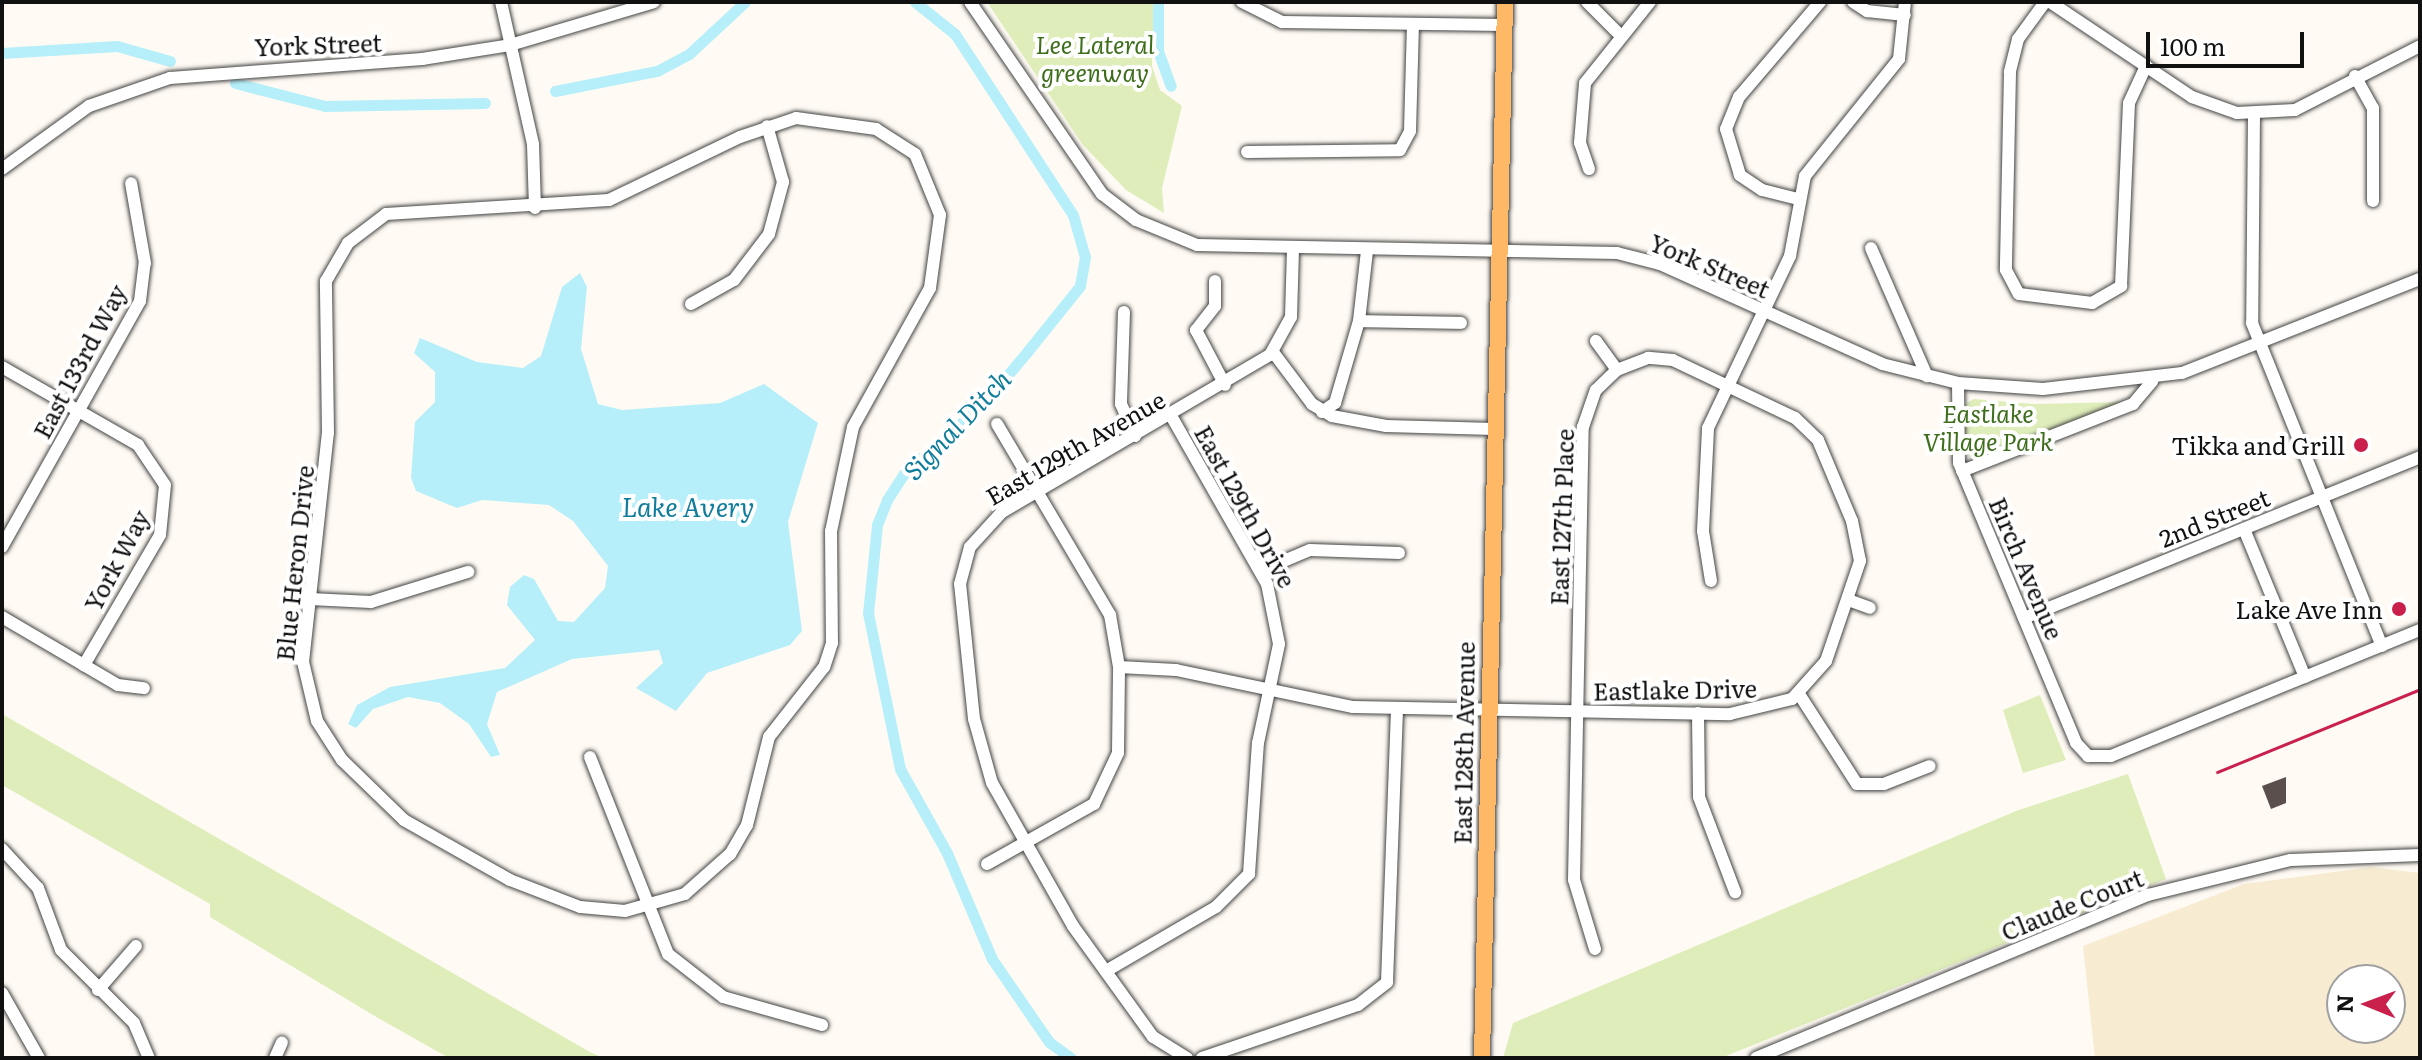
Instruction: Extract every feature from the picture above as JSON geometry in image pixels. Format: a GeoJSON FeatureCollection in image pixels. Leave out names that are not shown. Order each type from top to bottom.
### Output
{"type":"FeatureCollection","features":[{"type":"Feature","properties":{"kind":"main road","name":"East 128th Avenue"},"geometry":{"type":"LineString","coordinates":[[1482,1058],[1505,2]]}},
{"type":"Feature","properties":{"kind":"street"},"geometry":{"type":"LineString","coordinates":[[501,2],[533,144],[535,208]]}},
{"type":"Feature","properties":{"kind":"street","name":"York Street"},"geometry":{"type":"LineString","coordinates":[[2,169],[89,106],[170,78],[394,63],[510,45],[654,2]]}},
{"type":"Feature","properties":{"kind":"street","name":"York Street"},"geometry":{"type":"LineString","coordinates":[[970,2],[1085,174],[1125,213],[1197,245],[1367,251],[1499,248],[1632,256],[1848,351],[1958,383],[2043,389],[2152,381],[2260,344],[2420,279]]}},
{"type":"Feature","properties":{"kind":"street"},"geometry":{"type":"LineString","coordinates":[[1587,2],[1621,36]]}},
{"type":"Feature","properties":{"kind":"street"},"geometry":{"type":"LineString","coordinates":[[1589,169],[1580,143],[1581,99],[1588,76],[1650,2]]}},
{"type":"Feature","properties":{"kind":"street"},"geometry":{"type":"LineString","coordinates":[[1798,199],[1762,190],[1730,172],[1725,138],[1733,106],[1820,2]]}},
{"type":"Feature","properties":{"kind":"street"},"geometry":{"type":"LineString","coordinates":[[1711,581],[1704,443],[1727,386],[1765,312],[1792,249],[1798,199],[1820,153],[1895,66],[1905,8],[1867,11],[1853,2]]}},
{"type":"Feature","properties":{"kind":"street"},"geometry":{"type":"LineString","coordinates":[[2146,66],[2129,103],[2121,286],[2092,303],[2040,302],[2014,290],[2006,270],[2010,72],[2022,32],[2047,2],[2204,103],[2254,114],[2295,110],[2355,76],[2420,46]]}},
{"type":"Feature","properties":{"kind":"street"},"geometry":{"type":"LineString","coordinates":[[1238,5],[1271,21],[1504,25]]}},
{"type":"Feature","properties":{"kind":"street"},"geometry":{"type":"LineString","coordinates":[[1247,152],[1391,152],[1410,149],[1413,24]]}},
{"type":"Feature","properties":{"kind":"street"},"geometry":{"type":"LineString","coordinates":[[2355,76],[2373,108],[2373,201]]}},
{"type":"Feature","properties":{"kind":"street"},"geometry":{"type":"LineString","coordinates":[[2254,114],[2250,307],[2260,344],[2382,646]]}},
{"type":"Feature","properties":{"kind":"street","name":"Blue Heron Drive"},"geometry":{"type":"LineString","coordinates":[[820,118],[899,139],[936,191],[937,258],[930,288],[866,393],[842,463],[831,531],[835,617],[824,667],[769,737],[747,825],[730,854],[685,894],[649,908],[594,910],[548,897],[395,812],[342,760],[317,721],[303,662],[328,433],[321,321],[330,271],[357,234],[397,211],[588,205],[632,192],[767,126],[820,118]]}},
{"type":"Feature","properties":{"kind":"street"},"geometry":{"type":"LineString","coordinates":[[691,304],[734,280],[769,234],[783,182],[767,126]]}},
{"type":"Feature","properties":{"kind":"street","name":"East 133rd Way"},"geometry":{"type":"LineString","coordinates":[[2,547],[144,287],[131,183]]}},
{"type":"Feature","properties":{"kind":"street"},"geometry":{"type":"LineString","coordinates":[[1871,248],[1927,376]]}},
{"type":"Feature","properties":{"kind":"street","name":"East 129th Avenue"},"geometry":{"type":"LineString","coordinates":[[1187,1058],[1171,1053],[1106,971],[1022,844],[979,743],[960,584],[978,534],[1041,489],[1225,385],[1273,352],[1291,317],[1293,250]]}},
{"type":"Feature","properties":{"kind":"street"},"geometry":{"type":"LineString","coordinates":[[1322,412],[1335,403],[1359,321],[1367,251]]}},
{"type":"Feature","properties":{"kind":"street"},"geometry":{"type":"LineString","coordinates":[[1215,281],[1215,306],[1196,330],[1225,385]]}},
{"type":"Feature","properties":{"kind":"street"},"geometry":{"type":"LineString","coordinates":[[2002,298],[2014,290]]}},
{"type":"Feature","properties":{"kind":"street"},"geometry":{"type":"LineString","coordinates":[[1124,312],[1121,404],[1135,436]]}},
{"type":"Feature","properties":{"kind":"street"},"geometry":{"type":"LineString","coordinates":[[1359,321],[1461,323]]}},
{"type":"Feature","properties":{"kind":"street"},"geometry":{"type":"LineString","coordinates":[[1596,341],[1617,370]]}},
{"type":"Feature","properties":{"kind":"street"},"geometry":{"type":"LineString","coordinates":[[1273,352],[1322,412],[1386,426],[1494,429]]}},
{"type":"Feature","properties":{"kind":"street","name":"Eastlake Drive"},"geometry":{"type":"LineString","coordinates":[[1119,667],[1176,670],[1268,691],[1397,709],[1763,712],[1799,694],[1826,661],[1851,601],[1858,540],[1818,440],[1795,418],[1673,360],[1648,358],[1617,370]]}},
{"type":"Feature","properties":{"kind":"street","name":"York Way"},"geometry":{"type":"LineString","coordinates":[[2,367],[147,453],[167,503],[160,535],[84,665]]}},
{"type":"Feature","properties":{"kind":"street","name":"East 127th Place"},"geometry":{"type":"LineString","coordinates":[[1595,949],[1574,880],[1583,427],[1596,390],[1617,370]]}},
{"type":"Feature","properties":{"kind":"street"},"geometry":{"type":"LineString","coordinates":[[1962,471],[2133,404],[2152,381]]}},
{"type":"Feature","properties":{"kind":"street","name":"Birch Avenue"},"geometry":{"type":"LineString","coordinates":[[1958,383],[1954,434],[1962,471],[2076,743],[2092,758],[2305,677]]}},
{"type":"Feature","properties":{"kind":"street","name":"East 129th Drive"},"geometry":{"type":"LineString","coordinates":[[1106,971],[1243,885],[1254,854],[1258,743],[1280,629],[1260,571],[1171,416]]}},
{"type":"Feature","properties":{"kind":"street"},"geometry":{"type":"LineString","coordinates":[[987,864],[1082,813],[1107,786],[1118,753],[1119,667],[1110,615],[1041,489],[997,424]]}},
{"type":"Feature","properties":{"kind":"street","name":"2nd Street"},"geometry":{"type":"LineString","coordinates":[[2024,618],[2420,457]]}},
{"type":"Feature","properties":{"kind":"street"},"geometry":{"type":"LineString","coordinates":[[2244,529],[2305,677],[2420,630]]}},
{"type":"Feature","properties":{"kind":"street"},"geometry":{"type":"LineString","coordinates":[[1260,571],[1310,550],[1399,553]]}},
{"type":"Feature","properties":{"kind":"street"},"geometry":{"type":"LineString","coordinates":[[310,599],[371,602],[468,572]]}},
{"type":"Feature","properties":{"kind":"street"},"geometry":{"type":"LineString","coordinates":[[1851,601],[1870,608]]}},
{"type":"Feature","properties":{"kind":"street"},"geometry":{"type":"LineString","coordinates":[[2,617],[118,685],[144,688]]}},
{"type":"Feature","properties":{"kind":"street"},"geometry":{"type":"LineString","coordinates":[[1799,694],[1857,784],[1884,784],[1930,766]]}},
{"type":"Feature","properties":{"kind":"street"},"geometry":{"type":"LineString","coordinates":[[1202,1058],[1368,1000],[1391,969],[1397,709]]}},
{"type":"Feature","properties":{"kind":"street"},"geometry":{"type":"LineString","coordinates":[[1698,713],[1699,797],[1735,892]]}},
{"type":"Feature","properties":{"kind":"street"},"geometry":{"type":"LineString","coordinates":[[590,757],[661,945],[704,986],[822,1025]]}},
{"type":"Feature","properties":{"kind":"street"},"geometry":{"type":"LineString","coordinates":[[2,849],[30,875],[61,950],[134,1023],[149,1058]]}},
{"type":"Feature","properties":{"kind":"street","name":"Claude Court"},"geometry":{"type":"LineString","coordinates":[[1756,1058],[2148,895],[2291,860],[2420,855]]}},
{"type":"Feature","properties":{"kind":"street"},"geometry":{"type":"LineString","coordinates":[[98,990],[136,946]]}},
{"type":"Feature","properties":{"kind":"street"},"geometry":{"type":"LineString","coordinates":[[2,993],[39,1058]]}},
{"type":"Feature","properties":{"kind":"street"},"geometry":{"type":"LineString","coordinates":[[275,1058],[282,1042]]}},
{"type":"Feature","properties":{"kind":"shaded area"},"geometry":{"type":"Polygon","coordinates":[[[2371,867],[2420,873],[2420,1058],[2095,1058],[2083,946],[2244,884],[2371,867]]]}},
{"type":"Feature","properties":{"kind":"green space","name":"Lee Lateral greenway"},"geometry":{"type":"Polygon","coordinates":[[[987,2],[1154,2],[1152,66],[1160,90],[1182,106],[1162,188],[1164,213],[1126,190],[1083,145],[987,2]]]}},
{"type":"Feature","properties":{"kind":"green space","name":"Eastlake Village Park"},"geometry":{"type":"Polygon","coordinates":[[[1974,399],[2033,404],[2122,402],[1975,460],[1962,451],[1963,405],[1974,399]]]}},
{"type":"Feature","properties":{"kind":"green space"},"geometry":{"type":"Polygon","coordinates":[[[2040,695],[2066,760],[2023,773],[2003,710],[2040,695]]]}},
{"type":"Feature","properties":{"kind":"green space"},"geometry":{"type":"Polygon","coordinates":[[[2,714],[604,1058],[449,1058],[378,1018],[210,917],[210,904],[2,785],[2,714]]]}},
{"type":"Feature","properties":{"kind":"green space"},"geometry":{"type":"Polygon","coordinates":[[[2128,774],[2166,879],[1721,1058],[1503,1058],[1513,1023],[2016,811],[2128,774]]]}},
{"type":"Feature","properties":{"kind":"water","name":"Lake Avery"},"geometry":{"type":"Polygon","coordinates":[[[580,273],[587,287],[581,349],[598,404],[622,410],[720,403],[764,384],[818,423],[788,522],[802,631],[790,645],[707,673],[676,711],[636,688],[663,663],[659,650],[572,659],[497,692],[487,724],[500,755],[491,757],[469,724],[440,703],[408,697],[373,709],[356,728],[348,724],[357,705],[390,687],[505,668],[535,640],[507,605],[510,587],[524,575],[534,579],[558,621],[574,622],[605,588],[608,566],[573,521],[549,505],[482,500],[457,508],[416,491],[411,478],[415,422],[435,402],[435,372],[414,353],[420,338],[477,362],[523,368],[541,356],[562,287],[580,273]]]}},
{"type":"Feature","properties":{"kind":"building"},"geometry":{"type":"Polygon","coordinates":[[[2286,777],[2286,803],[2271,809],[2262,786],[2286,777]]]}},
{"type":"Feature","properties":{"kind":"waterway","name":"Signal Ditch"},"geometry":{"type":"LineString","coordinates":[[555,91],[657,71],[689,54],[745,2]]}},
{"type":"Feature","properties":{"kind":"waterway","name":"Signal Ditch"},"geometry":{"type":"LineString","coordinates":[[915,2],[955,34],[1073,215],[1085,257],[1080,286],[1027,352],[983,404],[905,472],[887,500],[877,525],[868,613],[900,769],[947,853],[992,959],[1049,1042],[1071,1058]]}},
{"type":"Feature","properties":{"kind":"waterway"},"geometry":{"type":"LineString","coordinates":[[1158,2],[1158,51],[1171,86]]}},
{"type":"Feature","properties":{"kind":"waterway","name":"Signal Ditch"},"geometry":{"type":"LineString","coordinates":[[2,53],[117,46],[170,61]]}},
{"type":"Feature","properties":{"kind":"waterway","name":"Signal Ditch"},"geometry":{"type":"LineString","coordinates":[[235,83],[325,106],[485,103]]}},
{"type":"Feature","properties":{"kind":"railway"},"geometry":{"type":"LineString","coordinates":[[2217,772],[2420,689]]}},
{"type":"Feature","properties":{"kind":"place","name":"Tikka and Grill"},"geometry":{"type":"Point","coordinates":[2361,445]}},
{"type":"Feature","properties":{"kind":"place","name":"Lake Ave Inn"},"geometry":{"type":"Point","coordinates":[2399,609]}}]}
